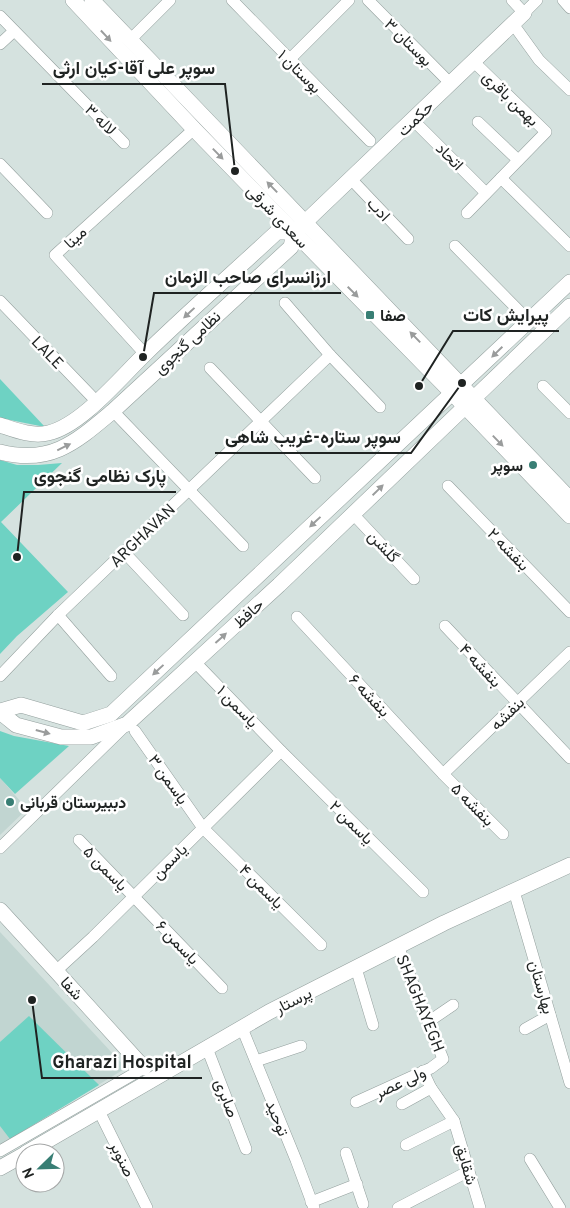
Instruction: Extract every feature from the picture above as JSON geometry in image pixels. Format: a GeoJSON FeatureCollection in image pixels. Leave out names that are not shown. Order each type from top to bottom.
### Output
{"type":"FeatureCollection","features":[{"type":"Feature","properties":{"kind":"street","name":"سعدی شرقی"},"geometry":{"type":"LineString","coordinates":[[73,0],[194,130],[300,227]]}},
{"type":"Feature","properties":{"kind":"street","name":"سعدی شرقی"},"geometry":{"type":"LineString","coordinates":[[92,0],[300,227],[469,402]]}},
{"type":"Feature","properties":{"kind":"street"},"geometry":{"type":"LineString","coordinates":[[130,40],[170,0]]}},
{"type":"Feature","properties":{"kind":"street","name":"بوستان ۱"},"geometry":{"type":"LineString","coordinates":[[232,0],[370,141]]}},
{"type":"Feature","properties":{"kind":"street"},"geometry":{"type":"LineString","coordinates":[[289,60],[349,0]]}},
{"type":"Feature","properties":{"kind":"street","name":"بوستان ۳"},"geometry":{"type":"LineString","coordinates":[[368,0],[451,84]]}},
{"type":"Feature","properties":{"kind":"street"},"geometry":{"type":"LineString","coordinates":[[512,0],[539,60],[570,90]]}},
{"type":"Feature","properties":{"kind":"street"},"geometry":{"type":"LineString","coordinates":[[519,18],[537,0]]}},
{"type":"Feature","properties":{"kind":"street"},"geometry":{"type":"LineString","coordinates":[[563,0],[570,8]]}},
{"type":"Feature","properties":{"kind":"street","name":"لاله ۳"},"geometry":{"type":"LineString","coordinates":[[0,16],[124,143]]}},
{"type":"Feature","properties":{"kind":"street","name":"حکمت"},"geometry":{"type":"LineString","coordinates":[[300,227],[519,18]]}},
{"type":"Feature","properties":{"kind":"street"},"geometry":{"type":"LineString","coordinates":[[0,44],[14,31]]}},
{"type":"Feature","properties":{"kind":"street","name":"بهمن باقری"},"geometry":{"type":"LineString","coordinates":[[467,213],[546,132],[474,62]]}},
{"type":"Feature","properties":{"kind":"street","name":"اتحاد"},"geometry":{"type":"LineString","coordinates":[[413,120],[486,193]]}},
{"type":"Feature","properties":{"kind":"street"},"geometry":{"type":"LineString","coordinates":[[478,122],[518,160]]}},
{"type":"Feature","properties":{"kind":"street","name":"مینا"},"geometry":{"type":"LineString","coordinates":[[144,354],[55,255],[194,130]]}},
{"type":"Feature","properties":{"kind":"street"},"geometry":{"type":"LineString","coordinates":[[0,164],[47,214]]}},
{"type":"Feature","properties":{"kind":"street"},"geometry":{"type":"LineString","coordinates":[[501,178],[570,246]]}},
{"type":"Feature","properties":{"kind":"street","name":"ادب"},"geometry":{"type":"LineString","coordinates":[[350,179],[408,239]]}},
{"type":"Feature","properties":{"kind":"street","name":"نظامی گنجوی"},"geometry":{"type":"LineString","coordinates":[[0,425],[28,434],[48,434],[68,426],[97,402],[144,354],[277,232],[300,227]]}},
{"type":"Feature","properties":{"kind":"street","name":"نظامی گنجوی"},"geometry":{"type":"LineString","coordinates":[[0,452],[30,456],[48,454],[68,446],[79,438],[113,411],[291,247],[300,227]]}},
{"type":"Feature","properties":{"kind":"street"},"geometry":{"type":"LineString","coordinates":[[455,246],[529,321]]}},
{"type":"Feature","properties":{"kind":"street"},"geometry":{"type":"LineString","coordinates":[[457,389],[570,282]]}},
{"type":"Feature","properties":{"kind":"street","name":"LALE"},"geometry":{"type":"LineString","coordinates":[[0,301],[97,402]]}},
{"type":"Feature","properties":{"kind":"street"},"geometry":{"type":"LineString","coordinates":[[285,303],[330,355],[380,407]]}},
{"type":"Feature","properties":{"kind":"street"},"geometry":{"type":"LineString","coordinates":[[469,402],[570,306]]}},
{"type":"Feature","properties":{"kind":"street","name":"ARGHAVAN"},"geometry":{"type":"LineString","coordinates":[[0,676],[58,615],[330,355]]}},
{"type":"Feature","properties":{"kind":"street"},"geometry":{"type":"LineString","coordinates":[[210,368],[315,478]]}},
{"type":"Feature","properties":{"kind":"street"},"geometry":{"type":"LineString","coordinates":[[543,386],[570,413]]}},
{"type":"Feature","properties":{"kind":"street","name":"حافظ"},"geometry":{"type":"LineString","coordinates":[[0,711],[21,705],[82,723],[111,714],[457,389]]}},
{"type":"Feature","properties":{"kind":"street"},"geometry":{"type":"LineString","coordinates":[[469,402],[570,499]]}},
{"type":"Feature","properties":{"kind":"street"},"geometry":{"type":"LineString","coordinates":[[469,402],[570,516]]}},
{"type":"Feature","properties":{"kind":"street","name":"حافظ"},"geometry":{"type":"LineString","coordinates":[[0,711],[16,725],[61,737],[92,737],[131,728],[195,662],[279,585],[469,402]]}},
{"type":"Feature","properties":{"kind":"street"},"geometry":{"type":"LineString","coordinates":[[113,411],[242,546]]}},
{"type":"Feature","properties":{"kind":"street","name":"بنفشه ۲"},"geometry":{"type":"LineString","coordinates":[[448,486],[570,612]]}},
{"type":"Feature","properties":{"kind":"street","name":"گلشن"},"geometry":{"type":"LineString","coordinates":[[353,514],[414,578]]}},
{"type":"Feature","properties":{"kind":"street"},"geometry":{"type":"LineString","coordinates":[[124,552],[183,616]]}},
{"type":"Feature","properties":{"kind":"street"},"geometry":{"type":"LineString","coordinates":[[58,615],[111,676]]}},
{"type":"Feature","properties":{"kind":"street","name":"بنفشه ۶"},"geometry":{"type":"LineString","coordinates":[[297,617],[443,774]]}},
{"type":"Feature","properties":{"kind":"street","name":"بنفشه ۴"},"geometry":{"type":"LineString","coordinates":[[445,626],[570,758]]}},
{"type":"Feature","properties":{"kind":"street"},"geometry":{"type":"LineString","coordinates":[[179,650],[195,662]]}},
{"type":"Feature","properties":{"kind":"street","name":"بنفشه"},"geometry":{"type":"LineString","coordinates":[[443,774],[570,652]]}},
{"type":"Feature","properties":{"kind":"street","name":"یاسمن ۱"},"geometry":{"type":"LineString","coordinates":[[195,662],[281,750]]}},
{"type":"Feature","properties":{"kind":"street"},"geometry":{"type":"LineString","coordinates":[[0,848],[131,728]]}},
{"type":"Feature","properties":{"kind":"street","name":"یاسمن ۳"},"geometry":{"type":"LineString","coordinates":[[131,728],[203,828]]}},
{"type":"Feature","properties":{"kind":"street","name":"یاسمن"},"geometry":{"type":"LineString","coordinates":[[56,970],[93,937],[281,750]]}},
{"type":"Feature","properties":{"kind":"street","name":"یاسمن ۲"},"geometry":{"type":"LineString","coordinates":[[281,750],[423,892]]}},
{"type":"Feature","properties":{"kind":"street","name":"بنفشه ۵"},"geometry":{"type":"LineString","coordinates":[[443,774],[503,834]]}},
{"type":"Feature","properties":{"kind":"street","name":"یاسمن ۴"},"geometry":{"type":"LineString","coordinates":[[203,828],[321,945]]}},
{"type":"Feature","properties":{"kind":"street","name":"یاسمن ۵"},"geometry":{"type":"LineString","coordinates":[[79,840],[134,896]]}},
{"type":"Feature","properties":{"kind":"street","name":"پرستار"},"geometry":{"type":"LineString","coordinates":[[43,1143],[269,1012],[444,923],[570,865]]}},
{"type":"Feature","properties":{"kind":"street","name":"بهارستان"},"geometry":{"type":"LineString","coordinates":[[514,891],[570,1083]]}},
{"type":"Feature","properties":{"kind":"street","name":"یاسمن ۶"},"geometry":{"type":"LineString","coordinates":[[134,896],[222,988]]}},
{"type":"Feature","properties":{"kind":"street","name":"شفا"},"geometry":{"type":"LineString","coordinates":[[0,910],[144,1068]]}},
{"type":"Feature","properties":{"kind":"street","name":"SHAGHAYEGH"},"geometry":{"type":"LineString","coordinates":[[398,946],[443,1059]]}},
{"type":"Feature","properties":{"kind":"street"},"geometry":{"type":"LineString","coordinates":[[356,968],[374,1025]]}},
{"type":"Feature","properties":{"kind":"street"},"geometry":{"type":"LineString","coordinates":[[428,1022],[453,1005]]}},
{"type":"Feature","properties":{"kind":"street"},"geometry":{"type":"LineString","coordinates":[[525,1029],[550,1015]]}},
{"type":"Feature","properties":{"kind":"street","name":"توحید"},"geometry":{"type":"LineString","coordinates":[[242,1028],[296,1160],[312,1205]]}},
{"type":"Feature","properties":{"kind":"street"},"geometry":{"type":"LineString","coordinates":[[256,1061],[301,1046]]}},
{"type":"Feature","properties":{"kind":"street","name":"صابری"},"geometry":{"type":"LineString","coordinates":[[207,1048],[246,1149]]}},
{"type":"Feature","properties":{"kind":"street","name":"ولی عصر"},"geometry":{"type":"LineString","coordinates":[[356,1102],[431,1068],[443,1059]]}},
{"type":"Feature","properties":{"kind":"street"},"geometry":{"type":"LineString","coordinates":[[0,1151],[144,1068]]}},
{"type":"Feature","properties":{"kind":"street","name":"شقایق"},"geometry":{"type":"LineString","coordinates":[[423,1071],[431,1088],[454,1121],[469,1171],[476,1206]]}},
{"type":"Feature","properties":{"kind":"street"},"geometry":{"type":"LineString","coordinates":[[402,1104],[431,1088]]}},
{"type":"Feature","properties":{"kind":"street","name":"صنوبر"},"geometry":{"type":"LineString","coordinates":[[99,1111],[147,1208]]}},
{"type":"Feature","properties":{"kind":"street"},"geometry":{"type":"LineString","coordinates":[[406,1145],[454,1121]]}},
{"type":"Feature","properties":{"kind":"street"},"geometry":{"type":"LineString","coordinates":[[346,1153],[363,1204]]}},
{"type":"Feature","properties":{"kind":"street","name":"پرستار"},"geometry":{"type":"LineString","coordinates":[[0,1168],[15,1159]]}},
{"type":"Feature","properties":{"kind":"street"},"geometry":{"type":"LineString","coordinates":[[530,1159],[560,1208]]}},
{"type":"Feature","properties":{"kind":"street"},"geometry":{"type":"LineString","coordinates":[[398,1208],[469,1171]]}},
{"type":"Feature","properties":{"kind":"street"},"geometry":{"type":"LineString","coordinates":[[312,1205],[357,1184]]}},
{"type":"Feature","properties":{"kind":"shaded area","name":"دببیرستان قربانی"},"geometry":{"type":"Polygon","coordinates":[[[0,778],[27,809],[0,835],[0,778]]]}},
{"type":"Feature","properties":{"kind":"shaded area"},"geometry":{"type":"Polygon","coordinates":[[[0,932],[126,1068],[0,1145],[0,932]]]}},
{"type":"Feature","properties":{"kind":"green space"},"geometry":{"type":"Polygon","coordinates":[[[0,379],[45,427],[0,418],[0,379]]]}},
{"type":"Feature","properties":{"kind":"green space"},"geometry":{"type":"Polygon","coordinates":[[[0,460],[17,465],[62,463],[1,522],[68,592],[17,636],[0,654],[0,460]]]}},
{"type":"Feature","properties":{"kind":"green space"},"geometry":{"type":"Polygon","coordinates":[[[0,731],[14,736],[69,746],[15,794],[0,778],[0,731]]]}},
{"type":"Feature","properties":{"kind":"green space"},"geometry":{"type":"Polygon","coordinates":[[[29,1016],[99,1085],[10,1139],[0,1126],[0,1042],[29,1016]]]}},
{"type":"Feature","properties":{"kind":"place","name":"سوپر علی آقا-کیان ارثی"},"geometry":{"type":"Point","coordinates":[235,171]}},
{"type":"Feature","properties":{"kind":"place","name":"صفا"},"geometry":{"type":"Point","coordinates":[370,315]}},
{"type":"Feature","properties":{"kind":"place","name":"ارزانسرای صاحب الزمان"},"geometry":{"type":"Point","coordinates":[143,357]}},
{"type":"Feature","properties":{"kind":"place","name":"سوپر ستاره-غریب شاهی"},"geometry":{"type":"Point","coordinates":[462,383]}},
{"type":"Feature","properties":{"kind":"place","name":"پیرایش کات"},"geometry":{"type":"Point","coordinates":[419,386]}},
{"type":"Feature","properties":{"kind":"place","name":"سوپر"},"geometry":{"type":"Point","coordinates":[533,465]}},
{"type":"Feature","properties":{"kind":"place","name":"پارک نظامی گنجوی"},"geometry":{"type":"Point","coordinates":[17,557]}},
{"type":"Feature","properties":{"kind":"place","name":"دببیرستان قربانی"},"geometry":{"type":"Point","coordinates":[10,802]}},
{"type":"Feature","properties":{"kind":"place","name":"Gharazi Hospital"},"geometry":{"type":"Point","coordinates":[32,1000]}}]}
